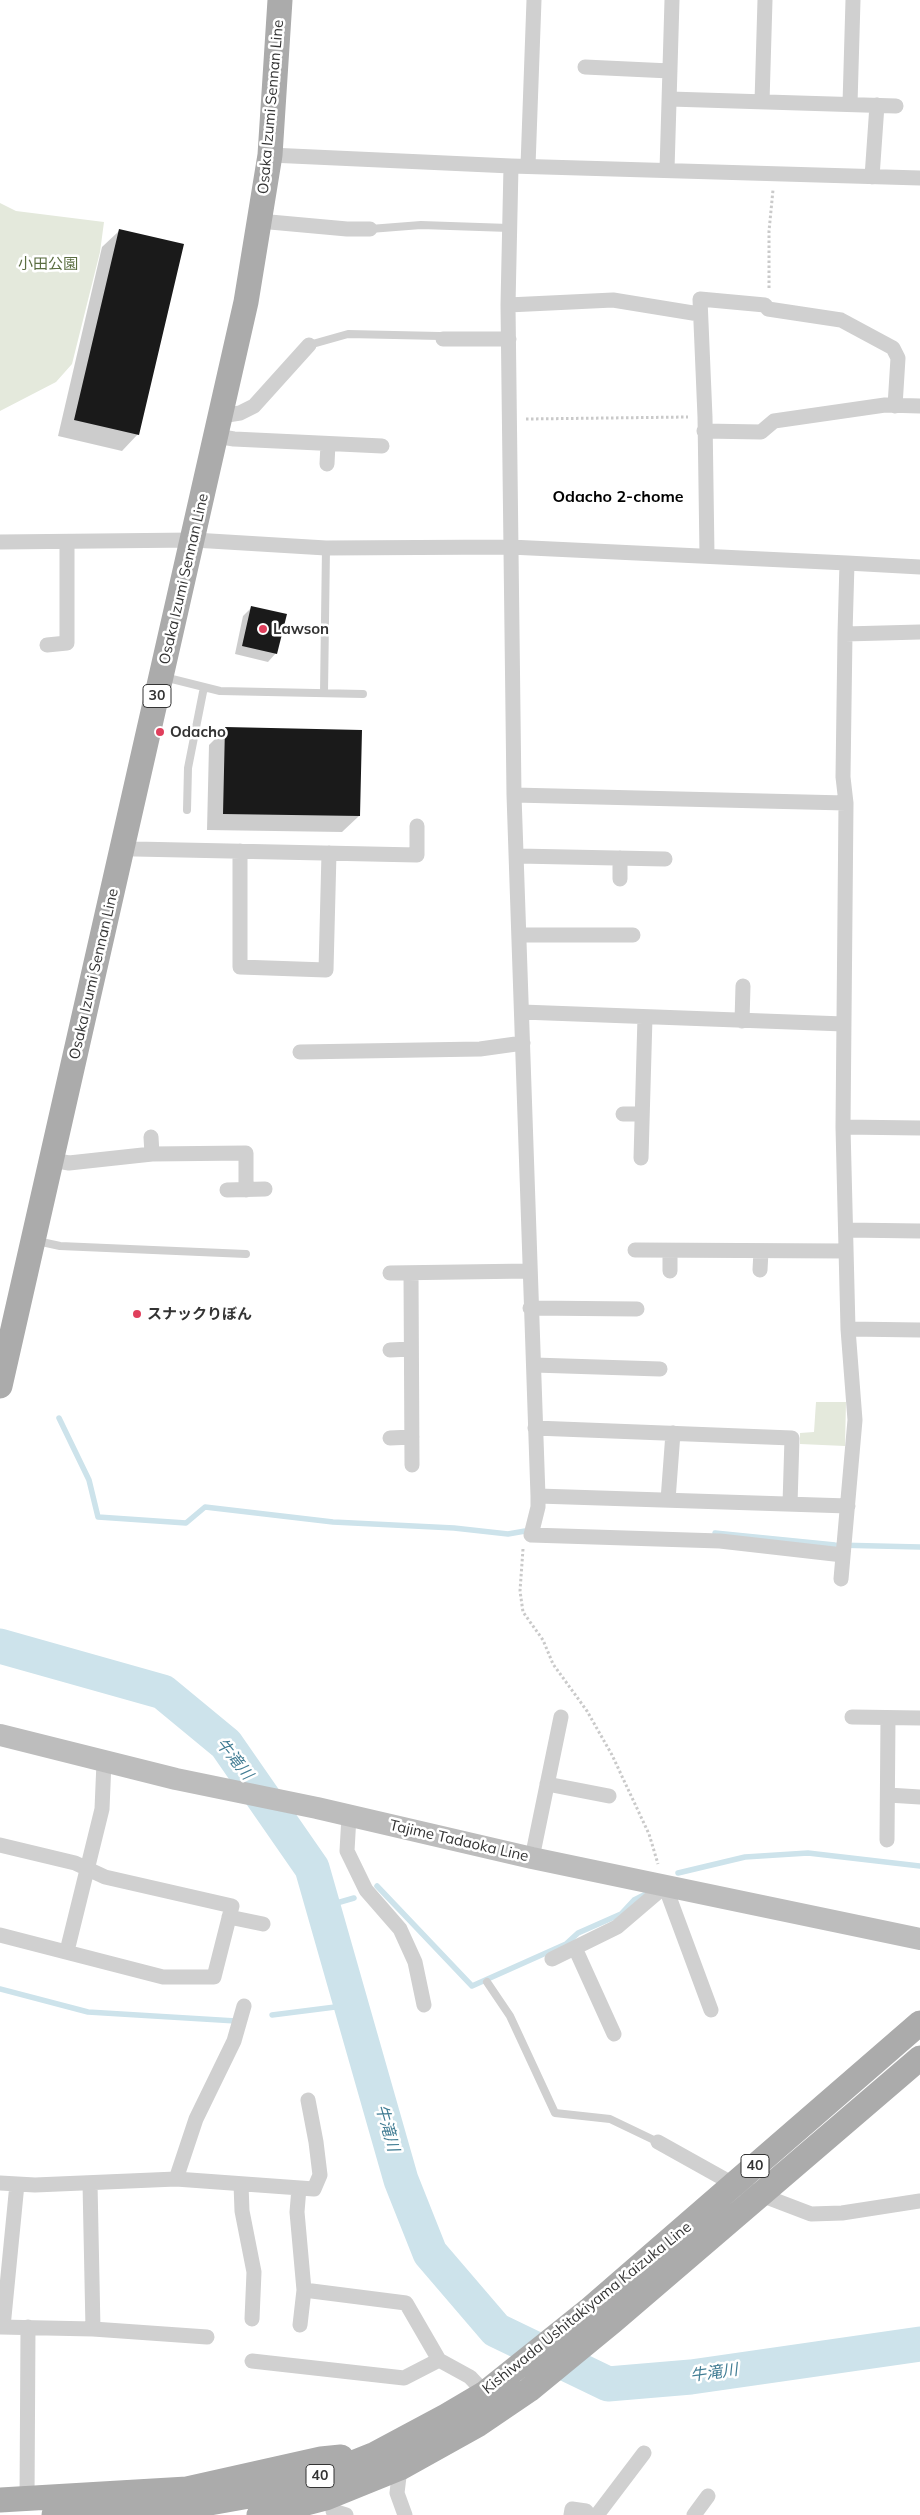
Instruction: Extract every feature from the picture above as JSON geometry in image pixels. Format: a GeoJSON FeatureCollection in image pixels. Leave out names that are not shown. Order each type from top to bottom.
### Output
{"type":"FeatureCollection","features":[{"type":"Feature","properties":{"kind":"main road","name":"Osaka Izumi Sennan Line"},"geometry":{"type":"LineString","coordinates":[[0,1386],[3,1358],[52,1160],[194,540],[246,302],[270,155],[280,0]]}},
{"type":"Feature","properties":{"kind":"main road","name":"Tajime Tadaoka Line"},"geometry":{"type":"LineString","coordinates":[[0,1736],[176,1779],[317,1808],[532,1858],[920,1939]]}},
{"type":"Feature","properties":{"kind":"main road","name":"Kishiwada Ushitakiyama Kaizuka Line"},"geometry":{"type":"LineString","coordinates":[[54,2515],[153,2512],[266,2493],[315,2478],[385,2466],[446,2416],[485,2393],[590,2309],[920,2023]]}},
{"type":"Feature","properties":{"kind":"main road","name":"Kishiwada Ushitakiyama Kaizuka Line"},"geometry":{"type":"LineString","coordinates":[[259,2515],[326,2498],[385,2466],[479,2424],[529,2390],[920,2058]]}},
{"type":"Feature","properties":{"kind":"main road"},"geometry":{"type":"LineString","coordinates":[[0,2500],[27,2500],[187,2489],[321,2459],[385,2466]]}},
{"type":"Feature","properties":{"kind":"main road"},"geometry":{"type":"LineString","coordinates":[[334,2514],[385,2466]]}},
{"type":"Feature","properties":{"kind":"street"},"geometry":{"type":"LineString","coordinates":[[528,166],[534,0]]}},
{"type":"Feature","properties":{"kind":"street"},"geometry":{"type":"LineString","coordinates":[[668,170],[672,0]]}},
{"type":"Feature","properties":{"kind":"street"},"geometry":{"type":"LineString","coordinates":[[762,102],[765,0]]}},
{"type":"Feature","properties":{"kind":"street"},"geometry":{"type":"LineString","coordinates":[[850,104],[852,0]]}},
{"type":"Feature","properties":{"kind":"street"},"geometry":{"type":"LineString","coordinates":[[585,67],[670,71]]}},
{"type":"Feature","properties":{"kind":"street"},"geometry":{"type":"LineString","coordinates":[[670,99],[896,106]]}},
{"type":"Feature","properties":{"kind":"street"},"geometry":{"type":"LineString","coordinates":[[872,177],[877,105]]}},
{"type":"Feature","properties":{"kind":"street"},"geometry":{"type":"LineString","coordinates":[[270,155],[511,166],[920,178]]}},
{"type":"Feature","properties":{"kind":"street"},"geometry":{"type":"LineString","coordinates":[[511,166],[508,306],[511,419],[510,547],[514,795],[521,934],[530,1308],[534,1365],[538,1496],[532,1531],[703,1548],[844,1548]]}},
{"type":"Feature","properties":{"kind":"street"},"geometry":{"type":"LineString","coordinates":[[260,221],[347,230],[370,228]]}},
{"type":"Feature","properties":{"kind":"street"},"geometry":{"type":"LineString","coordinates":[[707,556],[705,424],[698,314],[700,299],[765,305],[768,309],[841,320],[893,348],[898,358],[895,406]]}},
{"type":"Feature","properties":{"kind":"street"},"geometry":{"type":"LineString","coordinates":[[508,306],[613,300],[698,314]]}},
{"type":"Feature","properties":{"kind":"street"},"geometry":{"type":"LineString","coordinates":[[443,339],[509,339]]}},
{"type":"Feature","properties":{"kind":"street"},"geometry":{"type":"LineString","coordinates":[[309,345],[254,406],[218,426],[234,439],[382,446]]}},
{"type":"Feature","properties":{"kind":"street"},"geometry":{"type":"LineString","coordinates":[[705,424],[761,432],[774,422],[885,405],[920,406]]}},
{"type":"Feature","properties":{"kind":"street"},"geometry":{"type":"LineString","coordinates":[[327,464],[328,444]]}},
{"type":"Feature","properties":{"kind":"street"},"geometry":{"type":"LineString","coordinates":[[0,542],[194,540],[326,548],[510,547],[920,567]]}},
{"type":"Feature","properties":{"kind":"street"},"geometry":{"type":"LineString","coordinates":[[47,645],[67,644],[67,542]]}},
{"type":"Feature","properties":{"kind":"street"},"geometry":{"type":"LineString","coordinates":[[842,1580],[855,1420],[848,1329],[843,1127],[846,803],[843,777],[847,563]]}},
{"type":"Feature","properties":{"kind":"street"},"geometry":{"type":"LineString","coordinates":[[845,634],[920,632]]}},
{"type":"Feature","properties":{"kind":"street"},"geometry":{"type":"LineString","coordinates":[[514,795],[846,803]]}},
{"type":"Feature","properties":{"kind":"street"},"geometry":{"type":"LineString","coordinates":[[123,847],[417,856],[417,826]]}},
{"type":"Feature","properties":{"kind":"street"},"geometry":{"type":"LineString","coordinates":[[240,852],[240,966],[326,970],[329,854]]}},
{"type":"Feature","properties":{"kind":"street"},"geometry":{"type":"LineString","coordinates":[[518,856],[665,858]]}},
{"type":"Feature","properties":{"kind":"street"},"geometry":{"type":"LineString","coordinates":[[620,858],[620,879]]}},
{"type":"Feature","properties":{"kind":"street"},"geometry":{"type":"LineString","coordinates":[[521,934],[634,935]]}},
{"type":"Feature","properties":{"kind":"street"},"geometry":{"type":"LineString","coordinates":[[742,1020],[744,986]]}},
{"type":"Feature","properties":{"kind":"street"},"geometry":{"type":"LineString","coordinates":[[522,1012],[844,1024]]}},
{"type":"Feature","properties":{"kind":"street"},"geometry":{"type":"LineString","coordinates":[[641,1158],[645,1017]]}},
{"type":"Feature","properties":{"kind":"street"},"geometry":{"type":"LineString","coordinates":[[300,1052],[480,1049],[523,1043]]}},
{"type":"Feature","properties":{"kind":"street"},"geometry":{"type":"LineString","coordinates":[[623,1114],[642,1114]]}},
{"type":"Feature","properties":{"kind":"street"},"geometry":{"type":"LineString","coordinates":[[843,1127],[920,1128]]}},
{"type":"Feature","properties":{"kind":"street"},"geometry":{"type":"LineString","coordinates":[[151,1137],[152,1154]]}},
{"type":"Feature","properties":{"kind":"street"},"geometry":{"type":"LineString","coordinates":[[52,1160],[69,1163],[152,1154],[246,1153],[246,1190]]}},
{"type":"Feature","properties":{"kind":"street"},"geometry":{"type":"LineString","coordinates":[[227,1190],[265,1189]]}},
{"type":"Feature","properties":{"kind":"street"},"geometry":{"type":"LineString","coordinates":[[846,1230],[920,1231]]}},
{"type":"Feature","properties":{"kind":"street"},"geometry":{"type":"LineString","coordinates":[[636,1250],[846,1252]]}},
{"type":"Feature","properties":{"kind":"street"},"geometry":{"type":"LineString","coordinates":[[670,1251],[670,1271]]}},
{"type":"Feature","properties":{"kind":"street"},"geometry":{"type":"LineString","coordinates":[[760,1251],[760,1270]]}},
{"type":"Feature","properties":{"kind":"street"},"geometry":{"type":"LineString","coordinates":[[390,1273],[529,1271]]}},
{"type":"Feature","properties":{"kind":"street"},"geometry":{"type":"LineString","coordinates":[[411,1273],[412,1465]]}},
{"type":"Feature","properties":{"kind":"street"},"geometry":{"type":"LineString","coordinates":[[530,1308],[637,1309]]}},
{"type":"Feature","properties":{"kind":"street"},"geometry":{"type":"LineString","coordinates":[[848,1329],[920,1330]]}},
{"type":"Feature","properties":{"kind":"street"},"geometry":{"type":"LineString","coordinates":[[390,1350],[411,1349]]}},
{"type":"Feature","properties":{"kind":"street"},"geometry":{"type":"LineString","coordinates":[[534,1365],[660,1369]]}},
{"type":"Feature","properties":{"kind":"street"},"geometry":{"type":"LineString","coordinates":[[535,1428],[792,1438],[790,1504]]}},
{"type":"Feature","properties":{"kind":"street"},"geometry":{"type":"LineString","coordinates":[[668,1500],[673,1433]]}},
{"type":"Feature","properties":{"kind":"street"},"geometry":{"type":"LineString","coordinates":[[390,1438],[412,1438]]}},
{"type":"Feature","properties":{"kind":"street"},"geometry":{"type":"LineString","coordinates":[[538,1496],[848,1506]]}},
{"type":"Feature","properties":{"kind":"street"},"geometry":{"type":"LineString","coordinates":[[532,1858],[562,1717]]}},
{"type":"Feature","properties":{"kind":"street"},"geometry":{"type":"LineString","coordinates":[[852,1717],[920,1718]]}},
{"type":"Feature","properties":{"kind":"street"},"geometry":{"type":"LineString","coordinates":[[887,1840],[888,1718]]}},
{"type":"Feature","properties":{"kind":"street"},"geometry":{"type":"LineString","coordinates":[[68,1951],[102,1809],[104,1762]]}},
{"type":"Feature","properties":{"kind":"street"},"geometry":{"type":"LineString","coordinates":[[547,1784],[609,1796]]}},
{"type":"Feature","properties":{"kind":"street"},"geometry":{"type":"LineString","coordinates":[[888,1795],[920,1797]]}},
{"type":"Feature","properties":{"kind":"street"},"geometry":{"type":"LineString","coordinates":[[349,1816],[347,1851],[366,1890],[400,1928],[415,1962],[424,2005]]}},
{"type":"Feature","properties":{"kind":"street"},"geometry":{"type":"LineString","coordinates":[[0,1845],[75,1863],[105,1877],[232,1906],[214,1977],[163,1977],[0,1935]]}},
{"type":"Feature","properties":{"kind":"street"},"geometry":{"type":"LineString","coordinates":[[552,1959],[617,1927],[665,1886],[711,2010]]}},
{"type":"Feature","properties":{"kind":"street"},"geometry":{"type":"LineString","coordinates":[[229,1916],[263,1924]]}},
{"type":"Feature","properties":{"kind":"street"},"geometry":{"type":"LineString","coordinates":[[575,1948],[614,2034]]}},
{"type":"Feature","properties":{"kind":"street"},"geometry":{"type":"LineString","coordinates":[[176,2179],[196,2119],[234,2041],[244,2006]]}},
{"type":"Feature","properties":{"kind":"street"},"geometry":{"type":"LineString","coordinates":[[0,2183],[90,2183],[176,2179],[314,2190],[320,2175],[308,2100]]}},
{"type":"Feature","properties":{"kind":"street"},"geometry":{"type":"LineString","coordinates":[[658,2142],[734,2184],[812,2214],[842,2214],[920,2201]]}},
{"type":"Feature","properties":{"kind":"street"},"geometry":{"type":"LineString","coordinates":[[90,2183],[93,2329]]}},
{"type":"Feature","properties":{"kind":"street"},"geometry":{"type":"LineString","coordinates":[[17,2184],[1,2327],[93,2329],[207,2337]]}},
{"type":"Feature","properties":{"kind":"street"},"geometry":{"type":"LineString","coordinates":[[241,2184],[242,2211],[254,2272],[252,2319]]}},
{"type":"Feature","properties":{"kind":"street"},"geometry":{"type":"LineString","coordinates":[[300,2188],[297,2212],[304,2290],[300,2325]]}},
{"type":"Feature","properties":{"kind":"street"},"geometry":{"type":"LineString","coordinates":[[304,2290],[406,2303],[439,2360],[470,2377],[485,2393]]}},
{"type":"Feature","properties":{"kind":"street"},"geometry":{"type":"LineString","coordinates":[[27,2500],[28,2327]]}},
{"type":"Feature","properties":{"kind":"street"},"geometry":{"type":"LineString","coordinates":[[252,2361],[404,2378],[439,2360]]}},
{"type":"Feature","properties":{"kind":"street"},"geometry":{"type":"LineString","coordinates":[[597,2515],[644,2453]]}},
{"type":"Feature","properties":{"kind":"street"},"geometry":{"type":"LineString","coordinates":[[385,2466],[405,2515]]}},
{"type":"Feature","properties":{"kind":"street"},"geometry":{"type":"LineString","coordinates":[[695,2515],[708,2496]]}},
{"type":"Feature","properties":{"kind":"street"},"geometry":{"type":"LineString","coordinates":[[571,2515],[572,2509],[586,2511],[589,2515]]}},
{"type":"Feature","properties":{"kind":"lane"},"geometry":{"type":"LineString","coordinates":[[370,228],[421,225],[509,228]]}},
{"type":"Feature","properties":{"kind":"lane"},"geometry":{"type":"LineString","coordinates":[[309,345],[348,334],[440,336],[443,339]]}},
{"type":"Feature","properties":{"kind":"lane"},"geometry":{"type":"LineString","coordinates":[[324,694],[326,548]]}},
{"type":"Feature","properties":{"kind":"lane"},"geometry":{"type":"LineString","coordinates":[[162,676],[220,691],[363,694]]}},
{"type":"Feature","properties":{"kind":"lane"},"geometry":{"type":"LineString","coordinates":[[187,810],[188,768],[204,687]]}},
{"type":"Feature","properties":{"kind":"lane"},"geometry":{"type":"LineString","coordinates":[[33,1240],[60,1246],[246,1254]]}},
{"type":"Feature","properties":{"kind":"lane"},"geometry":{"type":"LineString","coordinates":[[487,1982],[510,2016],[555,2113],[610,2119],[658,2142]]}},
{"type":"Feature","properties":{"kind":"path"},"geometry":{"type":"LineString","coordinates":[[768,309],[769,231],[775,174]]}},
{"type":"Feature","properties":{"kind":"path"},"geometry":{"type":"LineString","coordinates":[[511,419],[705,424]]}},
{"type":"Feature","properties":{"kind":"path"},"geometry":{"type":"LineString","coordinates":[[532,1531],[522,1551],[520,1591],[523,1612],[543,1640],[553,1664],[587,1711],[612,1755],[649,1834],[665,1886]]}},
{"type":"Feature","properties":{"kind":"green space","name":"小田公園"},"geometry":{"type":"Polygon","coordinates":[[[0,203],[16,211],[104,222],[100,252],[72,364],[56,382],[0,411],[0,203]]]}},
{"type":"Feature","properties":{"kind":"green space"},"geometry":{"type":"Polygon","coordinates":[[[816,1402],[846,1402],[845,1446],[800,1444],[800,1433],[814,1432],[816,1402]]]}},
{"type":"Feature","properties":{"kind":"building"},"geometry":{"type":"Polygon","coordinates":[[[119,229],[184,244],[139,435],[74,420],[119,229]]]}},
{"type":"Feature","properties":{"kind":"building"},"geometry":{"type":"Polygon","coordinates":[[[251,606],[287,614],[277,654],[242,646],[251,606]]]}},
{"type":"Feature","properties":{"kind":"building"},"geometry":{"type":"Polygon","coordinates":[[[225,727],[362,730],[360,816],[223,814],[225,727]]]}},
{"type":"Feature","properties":{"kind":"waterway"},"geometry":{"type":"LineString","coordinates":[[59,1418],[89,1480],[98,1517],[186,1523],[205,1507],[333,1522],[454,1528],[508,1534],[531,1530]]}},
{"type":"Feature","properties":{"kind":"waterway"},"geometry":{"type":"LineString","coordinates":[[715,1533],[835,1545],[920,1547]]}},
{"type":"Feature","properties":{"kind":"waterway","name":"牛滝川"},"geometry":{"type":"LineString","coordinates":[[0,1646],[163,1692],[226,1744],[312,1868],[401,2180],[430,2253],[496,2330],[608,2384],[691,2377],[920,2344]]}},
{"type":"Feature","properties":{"kind":"waterway"},"geometry":{"type":"LineString","coordinates":[[678,1873],[745,1857],[808,1853],[920,1866]]}},
{"type":"Feature","properties":{"kind":"waterway"},"geometry":{"type":"LineString","coordinates":[[377,1886],[472,1986],[566,1944],[578,1933],[621,1914],[634,1900],[648,1893]]}},
{"type":"Feature","properties":{"kind":"waterway"},"geometry":{"type":"LineString","coordinates":[[323,1907],[354,1898]]}},
{"type":"Feature","properties":{"kind":"waterway"},"geometry":{"type":"LineString","coordinates":[[0,1989],[88,2012],[236,2021]]}},
{"type":"Feature","properties":{"kind":"waterway"},"geometry":{"type":"LineString","coordinates":[[272,2015],[351,2005]]}},
{"type":"Feature","properties":{"kind":"place","name":"Lawson"},"geometry":{"type":"Point","coordinates":[263,629]}},
{"type":"Feature","properties":{"kind":"place","name":"Odacho"},"geometry":{"type":"Point","coordinates":[160,732]}},
{"type":"Feature","properties":{"kind":"place","name":"スナックりぼん"},"geometry":{"type":"Point","coordinates":[137,1314]}},
{"type":"Feature","properties":{"kind":"district","name":"Odacho 2-chome"},"geometry":{"type":"Point","coordinates":[618,497]}}]}
